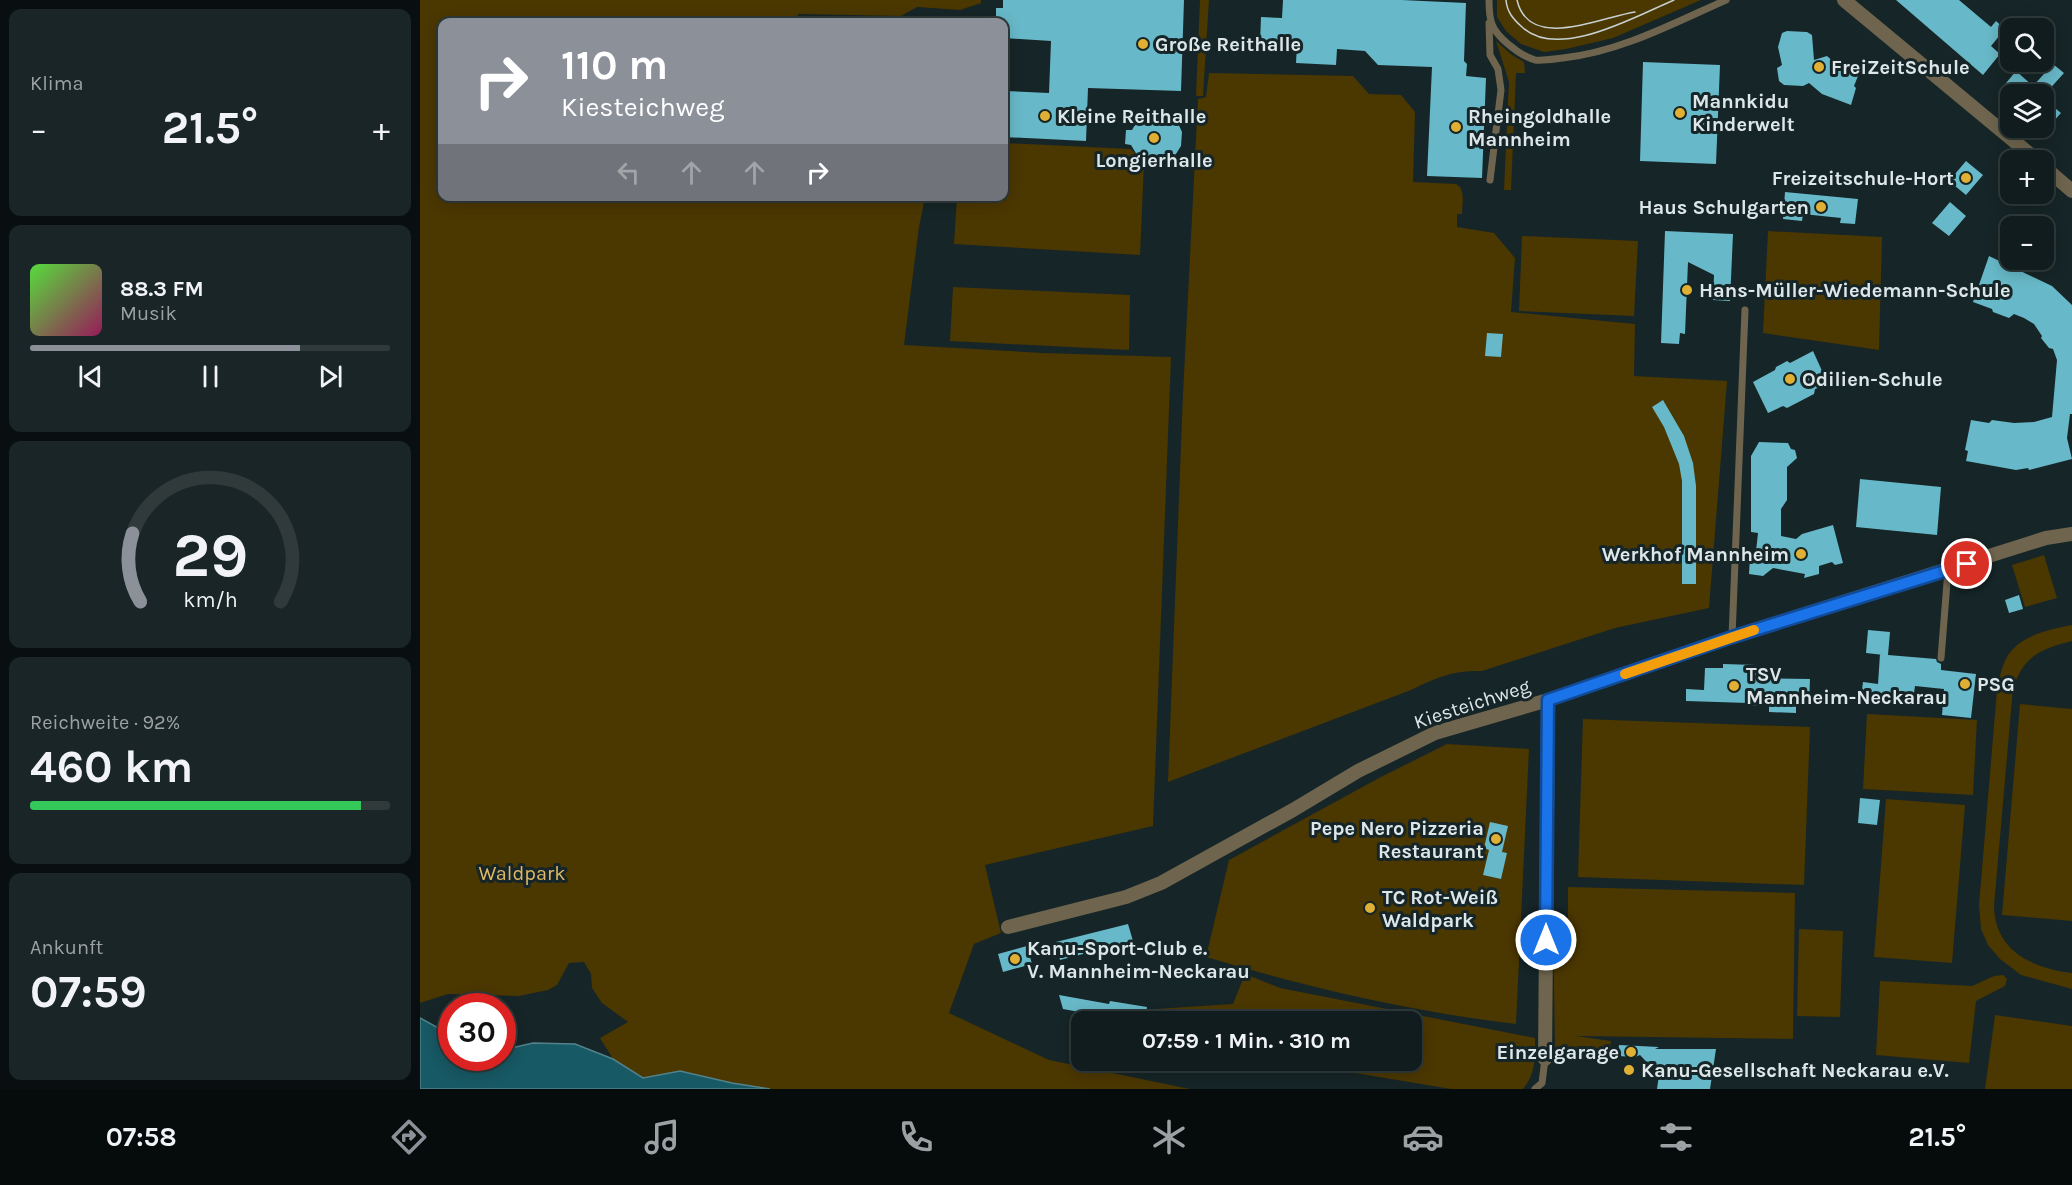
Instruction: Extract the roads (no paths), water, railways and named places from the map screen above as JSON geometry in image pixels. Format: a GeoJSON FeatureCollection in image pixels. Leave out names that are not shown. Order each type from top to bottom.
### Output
{"type":"FeatureCollection","features":[{"type":"Feature","properties":{"kind":"street"},"geometry":{"type":"LineString","coordinates":[[1844,0],[2025,150]]}},
{"type":"Feature","properties":{"kind":"street"},"geometry":{"type":"LineString","coordinates":[[2054,175],[2072,190]]}},
{"type":"Feature","properties":{"kind":"street","name":"Kiesteichweg"},"geometry":{"type":"LineString","coordinates":[[1008,927],[1126,897],[1161,883],[1358,771],[1435,733],[1548,700],[1732,637],[2046,538],[2072,534]]}},
{"type":"Feature","properties":{"kind":"street"},"geometry":{"type":"LineString","coordinates":[[1545,1059],[1548,700]]}},
{"type":"Feature","properties":{"kind":"lane"},"geometry":{"type":"LineString","coordinates":[[1489,0],[1490,55],[1498,69],[1501,90],[1490,180]]}},
{"type":"Feature","properties":{"kind":"lane"},"geometry":{"type":"LineString","coordinates":[[1489,20],[1500,37],[1516,51],[1535,60],[1552,60],[1589,55],[1613,48],[1726,0]]}},
{"type":"Feature","properties":{"kind":"lane"},"geometry":{"type":"LineString","coordinates":[[1732,637],[1745,310]]}},
{"type":"Feature","properties":{"kind":"lane"},"geometry":{"type":"LineString","coordinates":[[1941,658],[1948,570]]}},
{"type":"Feature","properties":{"kind":"lane"},"geometry":{"type":"LineString","coordinates":[[1535,1089],[1542,1083],[1545,1059]]}},
{"type":"Feature","properties":{"kind":"water"},"geometry":{"type":"Polygon","coordinates":[[[420,1018],[438,1028],[438,1071],[516,1071],[516,1047],[533,1043],[575,1044],[613,1059],[643,1078],[680,1071],[770,1089],[420,1089],[420,1018]]]}},
{"type":"Feature","properties":{"kind":"tram line"},"geometry":{"type":"LineString","coordinates":[[1506,0],[1511,15],[1522,27],[1537,36],[1556,39],[1576,38],[1619,25],[1674,0]]}},
{"type":"Feature","properties":{"kind":"tram line"},"geometry":{"type":"LineString","coordinates":[[1517,0],[1524,16],[1536,25],[1551,28],[1586,24],[1635,12]]}},
{"type":"Feature","properties":{"kind":"place","name":"Große Reithalle"},"geometry":{"type":"Point","coordinates":[1143,44]}},
{"type":"Feature","properties":{"kind":"place","name":"FreiZeitSchule"},"geometry":{"type":"Point","coordinates":[1819,67]}},
{"type":"Feature","properties":{"kind":"place","name":"Mannkidu Kinderwelt"},"geometry":{"type":"Point","coordinates":[1680,113]}},
{"type":"Feature","properties":{"kind":"place","name":"Kleine Reithalle"},"geometry":{"type":"Point","coordinates":[1045,116]}},
{"type":"Feature","properties":{"kind":"place","name":"Rheingoldhalle Mannheim"},"geometry":{"type":"Point","coordinates":[1456,127]}},
{"type":"Feature","properties":{"kind":"place","name":"Longierhalle"},"geometry":{"type":"Point","coordinates":[1154,138]}},
{"type":"Feature","properties":{"kind":"place","name":"Freizeitschule-Hort"},"geometry":{"type":"Point","coordinates":[1966,178]}},
{"type":"Feature","properties":{"kind":"place","name":"Haus Schulgarten"},"geometry":{"type":"Point","coordinates":[1821,207]}},
{"type":"Feature","properties":{"kind":"place","name":"Hans-Müller-Wiedemann-Schule"},"geometry":{"type":"Point","coordinates":[1687,290]}},
{"type":"Feature","properties":{"kind":"place","name":"Odilien-Schule"},"geometry":{"type":"Point","coordinates":[1790,379]}},
{"type":"Feature","properties":{"kind":"place","name":"Werkhof Mannheim"},"geometry":{"type":"Point","coordinates":[1801,554]}},
{"type":"Feature","properties":{"kind":"place","name":"PSG"},"geometry":{"type":"Point","coordinates":[1965,684]}},
{"type":"Feature","properties":{"kind":"place","name":"TSV Mannheim-Neckarau"},"geometry":{"type":"Point","coordinates":[1734,686]}},
{"type":"Feature","properties":{"kind":"place","name":"Pepe Nero Pizzeria Restaurant"},"geometry":{"type":"Point","coordinates":[1496,839]}},
{"type":"Feature","properties":{"kind":"place","name":"TC Rot-Weiß Waldpark"},"geometry":{"type":"Point","coordinates":[1370,908]}},
{"type":"Feature","properties":{"kind":"place","name":"Kanu-Sport-Club e. V. Mannheim-Neckarau"},"geometry":{"type":"Point","coordinates":[1015,959]}},
{"type":"Feature","properties":{"kind":"place","name":"Einzelgarage"},"geometry":{"type":"Point","coordinates":[1631,1052]}},
{"type":"Feature","properties":{"kind":"place","name":"Kanu-Gesellschaft Neckarau e.V."},"geometry":{"type":"Point","coordinates":[1629,1070]}},
{"type":"Feature","properties":{"kind":"park label","name":"Waldpark"},"geometry":{"type":"Point","coordinates":[522,873]}}]}
